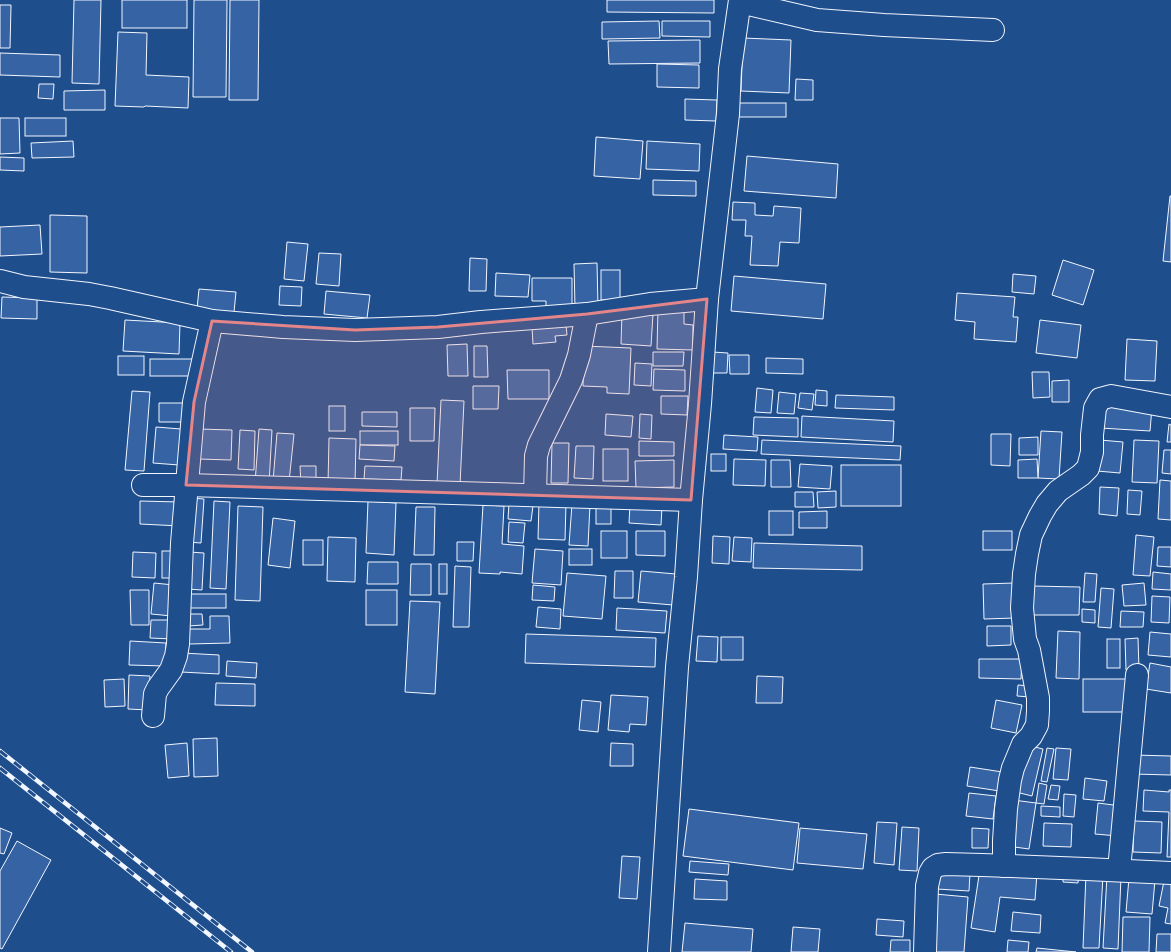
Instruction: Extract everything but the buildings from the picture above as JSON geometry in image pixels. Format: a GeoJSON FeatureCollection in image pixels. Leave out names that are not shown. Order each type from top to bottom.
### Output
{"type":"FeatureCollection","features":[{"type":"Feature","properties":{"kind":"street"},"geometry":{"type":"LineString","coordinates":[[659,952],[677,667],[686,578],[707,299],[728,114],[730,69],[740,1],[817,20],[993,30]]}},
{"type":"Feature","properties":{"kind":"street"},"geometry":{"type":"LineString","coordinates":[[0,281],[24,287],[89,294],[212,321],[283,327],[355,330],[438,327],[481,322],[587,314],[650,304],[707,299]]}},
{"type":"Feature","properties":{"kind":"street"},"geometry":{"type":"LineString","coordinates":[[535,495],[536,456],[539,445],[571,380],[579,355],[587,314]]}},
{"type":"Feature","properties":{"kind":"street"},"geometry":{"type":"LineString","coordinates":[[152,716],[155,694],[171,670],[175,660],[178,644],[182,543],[194,402],[212,321]]}},
{"type":"Feature","properties":{"kind":"street"},"geometry":{"type":"LineString","coordinates":[[1004,866],[1006,809],[1010,780],[1013,768],[1023,744],[1031,736],[1037,725],[1038,698],[1025,639],[1022,608],[1024,574],[1031,535],[1047,504],[1058,491],[1081,476],[1088,468],[1092,452],[1095,408],[1100,399],[1111,396],[1171,407]]}},
{"type":"Feature","properties":{"kind":"street"},"geometry":{"type":"LineString","coordinates":[[143,485],[691,500]]}},
{"type":"Feature","properties":{"kind":"street"},"geometry":{"type":"LineString","coordinates":[[1118,870],[1137,675]]}},
{"type":"Feature","properties":{"kind":"street"},"geometry":{"type":"LineString","coordinates":[[925,952],[927,886],[930,873],[933,868],[938,865],[946,864],[1171,873]]}},
{"type":"Feature","properties":{"kind":"highlighted area"},"geometry":{"type":"Polygon","coordinates":[[[707,299],[691,500],[186,485],[194,402],[212,321],[355,330],[438,327],[587,314],[707,299]]]}},
{"type":"Feature","properties":{"kind":"railway"},"geometry":{"type":"LineString","coordinates":[[0,751],[252,952]]}},
{"type":"Feature","properties":{"kind":"railway"},"geometry":{"type":"LineString","coordinates":[[0,768],[231,952]]}}]}
